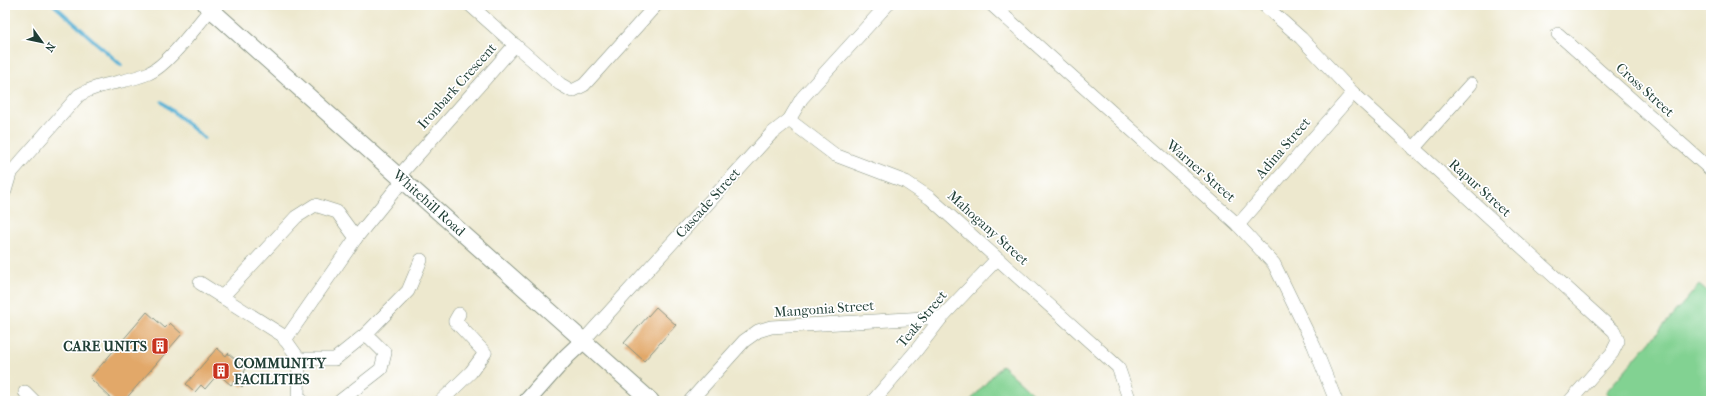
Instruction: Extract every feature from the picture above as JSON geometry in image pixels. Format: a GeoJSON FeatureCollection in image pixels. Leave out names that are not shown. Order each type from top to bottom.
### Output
{"type":"FeatureCollection","features":[{"type":"Feature","properties":{"kind":"street","name":"Ironbark Crescent"},"geometry":{"type":"LineString","coordinates":[[286,340],[356,238],[401,178],[515,45],[470,5]]}},
{"type":"Feature","properties":{"kind":"street"},"geometry":{"type":"LineString","coordinates":[[515,45],[560,84],[572,91],[584,85],[656,5]]}},
{"type":"Feature","properties":{"kind":"street","name":"Cascade Street"},"geometry":{"type":"LineString","coordinates":[[527,401],[771,134],[789,120],[802,98],[887,5]]}},
{"type":"Feature","properties":{"kind":"street","name":"Warner Street"},"geometry":{"type":"LineString","coordinates":[[992,5],[1238,225],[1274,264],[1314,346],[1336,401]]}},
{"type":"Feature","properties":{"kind":"street","name":"Rapur Street"},"geometry":{"type":"LineString","coordinates":[[1264,5],[1301,38],[1353,93],[1413,149],[1614,331],[1618,341],[1612,353],[1570,401]]}},
{"type":"Feature","properties":{"kind":"street"},"geometry":{"type":"LineString","coordinates":[[5,191],[10,174],[79,95],[92,88],[149,74],[161,67],[209,7]]}},
{"type":"Feature","properties":{"kind":"street","name":"Whitehill Road"},"geometry":{"type":"LineString","coordinates":[[209,7],[651,401]]}},
{"type":"Feature","properties":{"kind":"street","name":"Cross Street"},"geometry":{"type":"LineString","coordinates":[[1558,34],[1711,170]]}},
{"type":"Feature","properties":{"kind":"street"},"geometry":{"type":"LineString","coordinates":[[1413,149],[1471,84]]}},
{"type":"Feature","properties":{"kind":"street","name":"Adina Street"},"geometry":{"type":"LineString","coordinates":[[1238,225],[1353,93]]}},
{"type":"Feature","properties":{"kind":"street","name":"Mahogany Street"},"geometry":{"type":"LineString","coordinates":[[789,120],[835,155],[906,182],[930,198],[1118,367],[1130,401]]}},
{"type":"Feature","properties":{"kind":"street"},"geometry":{"type":"LineString","coordinates":[[222,297],[296,217],[315,205],[337,212],[356,238]]}},
{"type":"Feature","properties":{"kind":"street","name":"Teak Street"},"geometry":{"type":"LineString","coordinates":[[873,401],[915,352],[942,317],[997,259]]}},
{"type":"Feature","properties":{"kind":"street"},"geometry":{"type":"LineString","coordinates":[[299,359],[335,359],[366,334],[408,291],[421,260]]}},
{"type":"Feature","properties":{"kind":"street"},"geometry":{"type":"LineString","coordinates":[[200,283],[282,335],[299,359],[298,396],[302,401]]}},
{"type":"Feature","properties":{"kind":"street"},"geometry":{"type":"LineString","coordinates":[[441,401],[471,372],[485,354],[455,321],[459,314]]}},
{"type":"Feature","properties":{"kind":"street","name":"Mangonia Street"},"geometry":{"type":"LineString","coordinates":[[690,401],[744,341],[758,331],[771,327],[942,317]]}},
{"type":"Feature","properties":{"kind":"street"},"geometry":{"type":"LineString","coordinates":[[340,401],[381,369],[385,353],[366,334]]}},
{"type":"Feature","properties":{"kind":"green space"},"geometry":{"type":"Polygon","coordinates":[[[1699,285],[1711,295],[1711,401],[1616,401],[1606,392],[1699,285]]]}},
{"type":"Feature","properties":{"kind":"green space"},"geometry":{"type":"Polygon","coordinates":[[[1002,365],[1041,401],[970,401],[1002,365]]]}},
{"type":"Feature","properties":{"kind":"building"},"geometry":{"type":"Polygon","coordinates":[[[656,307],[676,325],[644,361],[624,343],[656,307]]]}},
{"type":"Feature","properties":{"kind":"building"},"geometry":{"type":"Polygon","coordinates":[[[147,312],[165,328],[170,323],[182,334],[124,401],[114,401],[90,378],[147,312]]]}},
{"type":"Feature","properties":{"kind":"building","name":"COMMUNITY FACILITIES"},"geometry":{"type":"Polygon","coordinates":[[[217,348],[226,356],[228,353],[246,369],[244,372],[250,378],[242,387],[235,381],[231,385],[218,374],[205,389],[201,385],[195,392],[186,384],[217,348]]]}},
{"type":"Feature","properties":{"kind":"waterway"},"geometry":{"type":"LineString","coordinates":[[54,5],[121,65]]}},
{"type":"Feature","properties":{"kind":"waterway"},"geometry":{"type":"LineString","coordinates":[[162,102],[204,138]]}},
{"type":"Feature","properties":{"kind":"place","name":"CARE UNITS"},"geometry":{"type":"Point","coordinates":[160,346]}},
{"type":"Feature","properties":{"kind":"place","name":"COMMUNITY FACILITIES"},"geometry":{"type":"Point","coordinates":[221,371]}}]}
